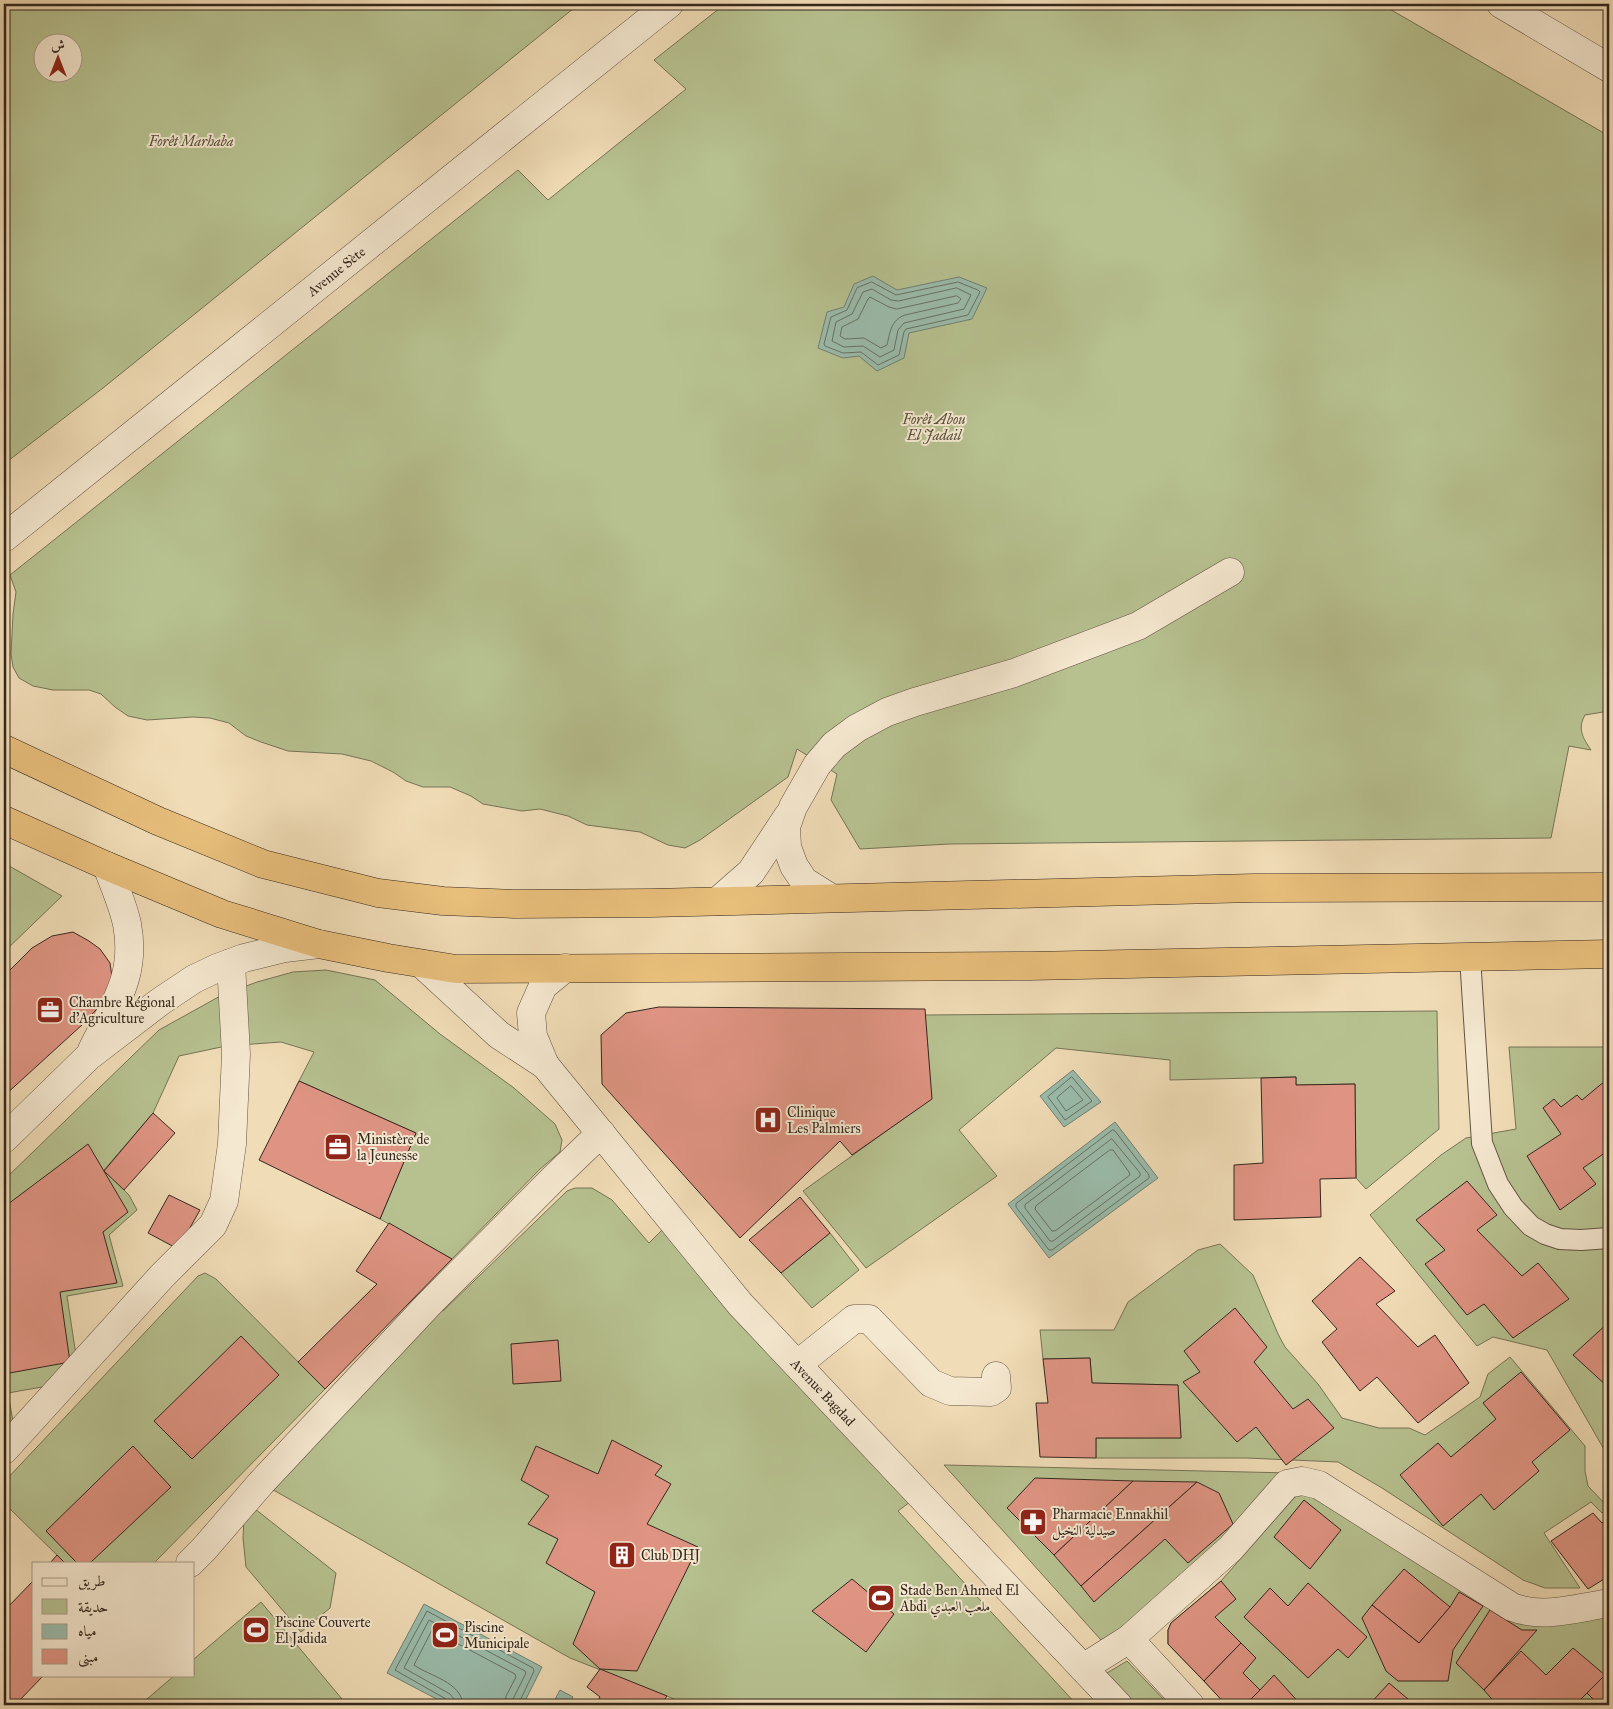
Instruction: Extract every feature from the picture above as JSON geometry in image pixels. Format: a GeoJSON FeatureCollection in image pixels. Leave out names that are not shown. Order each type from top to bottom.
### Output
{"type":"FeatureCollection","features":[{"type":"Feature","properties":{"kind":"highway"},"geometry":{"type":"LineString","coordinates":[[4,749],[158,821],[263,864],[378,892],[443,901],[515,904],[1254,888],[1609,887]]}},
{"type":"Feature","properties":{"kind":"highway"},"geometry":{"type":"LineString","coordinates":[[4,820],[222,914],[318,944],[456,969],[1030,966],[1609,954]]}},
{"type":"Feature","properties":{"kind":"street","name":"Avenue Sète"},"geometry":{"type":"LineString","coordinates":[[4,538],[669,4]]}},
{"type":"Feature","properties":{"kind":"street"},"geometry":{"type":"LineString","coordinates":[[1501,4],[1609,68]]}},
{"type":"Feature","properties":{"kind":"street"},"geometry":{"type":"LineString","coordinates":[[718,901],[751,872],[793,807],[817,765],[834,745],[857,728],[896,709],[1014,673],[1138,626],[1230,572]]}},
{"type":"Feature","properties":{"kind":"street"},"geometry":{"type":"LineString","coordinates":[[793,807],[786,827],[787,847],[794,866],[804,881],[831,898]]}},
{"type":"Feature","properties":{"kind":"street"},"geometry":{"type":"LineString","coordinates":[[89,1056],[121,992],[130,958],[127,923],[107,866]]}},
{"type":"Feature","properties":{"kind":"street"},"geometry":{"type":"LineString","coordinates":[[4,1139],[89,1056],[161,1001],[194,979],[231,963],[268,952],[318,944]]}},
{"type":"Feature","properties":{"kind":"street"},"geometry":{"type":"LineString","coordinates":[[4,1450],[162,1276],[213,1225],[224,1201],[232,1144],[236,1054],[231,963]]}},
{"type":"Feature","properties":{"kind":"street"},"geometry":{"type":"LineString","coordinates":[[422,964],[499,1035],[545,1065]]}},
{"type":"Feature","properties":{"kind":"street"},"geometry":{"type":"LineString","coordinates":[[545,1065],[533,1036],[531,1012],[543,986],[565,968]]}},
{"type":"Feature","properties":{"kind":"street","name":"Avenue Bagdad"},"geometry":{"type":"LineString","coordinates":[[545,1065],[740,1304],[1118,1705]]}},
{"type":"Feature","properties":{"kind":"street"},"geometry":{"type":"LineString","coordinates":[[191,1562],[261,1483],[429,1304],[601,1133]]}},
{"type":"Feature","properties":{"kind":"street"},"geometry":{"type":"LineString","coordinates":[[798,1364],[854,1319],[869,1319],[931,1383],[950,1391],[991,1392],[997,1388],[996,1376]]}},
{"type":"Feature","properties":{"kind":"street"},"geometry":{"type":"LineString","coordinates":[[1083,1668],[1129,1639],[1230,1548],[1287,1484],[1302,1481],[1319,1485],[1512,1607],[1524,1611],[1544,1613],[1609,1603]]}},
{"type":"Feature","properties":{"kind":"street"},"geometry":{"type":"LineString","coordinates":[[1129,1639],[1190,1705]]}},
{"type":"Feature","properties":{"kind":"lane"},"geometry":{"type":"LineString","coordinates":[[1470,957],[1482,1143],[1498,1184],[1512,1207],[1530,1226],[1544,1234],[1560,1239],[1609,1238]]}},
{"type":"Feature","properties":{"kind":"green space","name":"Forêt Marhaba"},"geometry":{"type":"Polygon","coordinates":[[[4,4],[579,4],[103,388],[4,464],[4,4]]]}},
{"type":"Feature","properties":{"kind":"green space","name":"Forêt Abou El Jadail"},"geometry":{"type":"Polygon","coordinates":[[[725,4],[1381,4],[1609,136],[1609,711],[1585,715],[1581,729],[1591,750],[1569,746],[1551,838],[949,844],[860,849],[831,800],[837,774],[797,749],[788,777],[700,840],[685,848],[668,845],[640,832],[587,825],[568,816],[540,809],[522,811],[483,804],[471,796],[450,787],[423,787],[406,781],[371,761],[342,754],[288,751],[246,736],[229,723],[210,718],[193,717],[147,720],[128,716],[101,694],[89,690],[53,690],[33,686],[19,678],[13,667],[11,654],[16,592],[10,575],[518,170],[548,200],[686,89],[654,60],[725,4]]]}},
{"type":"Feature","properties":{"kind":"green space"},"geometry":{"type":"Polygon","coordinates":[[[4,863],[62,896],[4,952],[4,863]]]}},
{"type":"Feature","properties":{"kind":"green space"},"geometry":{"type":"Polygon","coordinates":[[[326,970],[375,980],[440,1034],[514,1088],[555,1124],[562,1140],[560,1152],[540,1169],[452,1259],[380,1219],[416,1133],[299,1081],[314,1052],[281,1042],[226,1046],[179,1056],[153,1113],[104,1170],[129,1195],[137,1210],[109,1235],[123,1286],[67,1296],[77,1362],[59,1384],[8,1393],[15,1433],[4,1444],[4,1180],[159,1030],[222,995],[257,982],[293,972],[326,970]]]}},
{"type":"Feature","properties":{"kind":"green space"},"geometry":{"type":"Polygon","coordinates":[[[1437,1011],[1439,1129],[1366,1189],[1356,1178],[1355,1084],[1296,1085],[1296,1077],[1170,1080],[1170,1060],[1056,1048],[959,1130],[997,1176],[866,1268],[803,1191],[931,1099],[925,1015],[1437,1011]]]}},
{"type":"Feature","properties":{"kind":"green space"},"geometry":{"type":"Polygon","coordinates":[[[1509,1047],[1609,1047],[1609,1458],[1547,1350],[1493,1337],[1477,1346],[1370,1215],[1441,1155],[1466,1138],[1516,1129],[1509,1047]]]}},
{"type":"Feature","properties":{"kind":"green space"},"geometry":{"type":"Polygon","coordinates":[[[575,1188],[592,1188],[612,1200],[649,1243],[667,1225],[910,1502],[898,1511],[1077,1705],[687,1705],[570,1658],[261,1483],[429,1304],[443,1311],[567,1191],[575,1188]]]}},
{"type":"Feature","properties":{"kind":"green space"},"geometry":{"type":"Polygon","coordinates":[[[830,1233],[859,1270],[812,1308],[781,1273],[830,1233]]]}},
{"type":"Feature","properties":{"kind":"green space"},"geometry":{"type":"Polygon","coordinates":[[[1220,1244],[1253,1275],[1285,1347],[1318,1384],[1342,1418],[1379,1428],[1409,1428],[1425,1435],[1480,1397],[1488,1374],[1510,1357],[1585,1446],[1585,1471],[1588,1486],[1608,1507],[1602,1513],[1591,1502],[1544,1533],[1580,1588],[1545,1588],[1523,1580],[1382,1488],[1338,1462],[1246,1458],[1096,1458],[1096,1438],[1181,1438],[1178,1385],[1092,1383],[1090,1358],[1043,1359],[1040,1330],[1114,1330],[1128,1302],[1198,1250],[1220,1244]]]}},
{"type":"Feature","properties":{"kind":"green space"},"geometry":{"type":"Polygon","coordinates":[[[205,1273],[216,1279],[325,1389],[155,1562],[64,1562],[4,1503],[4,1482],[198,1276],[205,1273]]]}},
{"type":"Feature","properties":{"kind":"green space"},"geometry":{"type":"Polygon","coordinates":[[[944,1465],[1290,1473],[1229,1541],[1123,1629],[1101,1640],[944,1465]]]}},
{"type":"Feature","properties":{"kind":"green space"},"geometry":{"type":"Polygon","coordinates":[[[1305,1493],[1315,1494],[1519,1621],[1609,1615],[1609,1705],[1227,1705],[1168,1644],[1168,1630],[1171,1623],[1221,1581],[1295,1497],[1305,1493]]]}},
{"type":"Feature","properties":{"kind":"green space"},"geometry":{"type":"Polygon","coordinates":[[[245,1501],[336,1573],[330,1608],[301,1632],[246,1567],[243,1538],[245,1501]]]}},
{"type":"Feature","properties":{"kind":"green space","name":"Piscine Couverte El Jadida"},"geometry":{"type":"Polygon","coordinates":[[[261,1602],[347,1705],[140,1705],[174,1676],[195,1676],[195,1658],[261,1602]]]}},
{"type":"Feature","properties":{"kind":"green space"},"geometry":{"type":"Polygon","coordinates":[[[1127,1661],[1169,1705],[1130,1705],[1102,1676],[1127,1661]]]}},
{"type":"Feature","properties":{"kind":"water"},"geometry":{"type":"Polygon","coordinates":[[[873,276],[897,290],[959,277],[987,288],[972,319],[909,333],[904,358],[877,371],[859,356],[843,358],[818,348],[827,312],[844,307],[854,284],[873,276]]]}},
{"type":"Feature","properties":{"kind":"water"},"geometry":{"type":"Polygon","coordinates":[[[1073,1070],[1101,1102],[1064,1127],[1040,1096],[1073,1070]]]}},
{"type":"Feature","properties":{"kind":"water"},"geometry":{"type":"Polygon","coordinates":[[[1115,1122],[1158,1178],[1049,1258],[1008,1204],[1115,1122]]]}},
{"type":"Feature","properties":{"kind":"water","name":"Piscine Municipale"},"geometry":{"type":"Polygon","coordinates":[[[424,1604],[542,1667],[523,1705],[448,1705],[387,1673],[424,1604]]]}},
{"type":"Feature","properties":{"kind":"water"},"geometry":{"type":"Polygon","coordinates":[[[560,1690],[573,1697],[568,1705],[552,1705],[560,1690]]]}},
{"type":"Feature","properties":{"kind":"building","name":"Chambre Régional d'Agriculture"},"geometry":{"type":"Polygon","coordinates":[[[73,932],[100,949],[110,963],[112,977],[109,996],[83,1024],[4,1096],[4,976],[32,948],[52,936],[73,932]]]}},
{"type":"Feature","properties":{"kind":"building","name":"Clinique Les Palmiers"},"geometry":{"type":"Polygon","coordinates":[[[659,1007],[925,1009],[932,1099],[852,1155],[840,1141],[740,1238],[602,1084],[601,1035],[626,1013],[659,1007]]]}},
{"type":"Feature","properties":{"kind":"building"},"geometry":{"type":"Polygon","coordinates":[[[1296,1077],[1296,1085],[1355,1084],[1356,1178],[1320,1179],[1321,1217],[1234,1220],[1234,1165],[1263,1163],[1261,1078],[1296,1077]]]}},
{"type":"Feature","properties":{"kind":"building","name":"Ministère de la Jeunesse"},"geometry":{"type":"Polygon","coordinates":[[[299,1081],[416,1133],[380,1219],[259,1160],[299,1081]]]}},
{"type":"Feature","properties":{"kind":"building"},"geometry":{"type":"Polygon","coordinates":[[[1605,1081],[1609,1087],[1609,1150],[1583,1168],[1596,1184],[1560,1210],[1527,1156],[1561,1134],[1543,1108],[1554,1099],[1561,1107],[1577,1095],[1582,1100],[1605,1081]]]}},
{"type":"Feature","properties":{"kind":"building"},"geometry":{"type":"Polygon","coordinates":[[[153,1113],[175,1133],[124,1190],[104,1171],[153,1113]]]}},
{"type":"Feature","properties":{"kind":"building"},"geometry":{"type":"Polygon","coordinates":[[[88,1144],[128,1212],[103,1232],[117,1283],[60,1292],[70,1362],[4,1374],[4,1207],[88,1144]]]}},
{"type":"Feature","properties":{"kind":"building"},"geometry":{"type":"Polygon","coordinates":[[[1467,1181],[1497,1215],[1477,1230],[1522,1276],[1538,1263],[1569,1299],[1513,1338],[1484,1304],[1467,1315],[1425,1264],[1445,1250],[1416,1220],[1467,1181]]]}},
{"type":"Feature","properties":{"kind":"building"},"geometry":{"type":"Polygon","coordinates":[[[169,1195],[200,1210],[178,1249],[148,1233],[169,1195]]]}},
{"type":"Feature","properties":{"kind":"building"},"geometry":{"type":"Polygon","coordinates":[[[800,1197],[830,1233],[781,1273],[749,1240],[800,1197]]]}},
{"type":"Feature","properties":{"kind":"building"},"geometry":{"type":"Polygon","coordinates":[[[389,1223],[452,1259],[325,1389],[298,1362],[377,1284],[356,1271],[389,1223]]]}},
{"type":"Feature","properties":{"kind":"building"},"geometry":{"type":"Polygon","coordinates":[[[1360,1257],[1395,1291],[1376,1304],[1418,1347],[1435,1335],[1469,1383],[1418,1423],[1377,1377],[1360,1391],[1322,1342],[1337,1329],[1312,1301],[1360,1257]]]}},
{"type":"Feature","properties":{"kind":"building"},"geometry":{"type":"Polygon","coordinates":[[[1235,1308],[1267,1347],[1254,1362],[1293,1409],[1308,1399],[1334,1428],[1286,1465],[1256,1427],[1237,1442],[1183,1382],[1200,1372],[1184,1351],[1235,1308]]]}},
{"type":"Feature","properties":{"kind":"building"},"geometry":{"type":"Polygon","coordinates":[[[1609,1322],[1609,1388],[1573,1355],[1609,1322]]]}},
{"type":"Feature","properties":{"kind":"building"},"geometry":{"type":"Polygon","coordinates":[[[241,1336],[279,1375],[192,1459],[154,1421],[241,1336]]]}},
{"type":"Feature","properties":{"kind":"building"},"geometry":{"type":"Polygon","coordinates":[[[558,1340],[561,1381],[513,1384],[511,1344],[558,1340]]]}},
{"type":"Feature","properties":{"kind":"building"},"geometry":{"type":"Polygon","coordinates":[[[1090,1358],[1092,1383],[1178,1385],[1181,1438],[1096,1438],[1096,1458],[1040,1457],[1036,1403],[1048,1403],[1043,1359],[1090,1358]]]}},
{"type":"Feature","properties":{"kind":"building"},"geometry":{"type":"Polygon","coordinates":[[[1521,1372],[1570,1430],[1532,1462],[1539,1471],[1494,1510],[1481,1494],[1443,1526],[1400,1475],[1438,1443],[1451,1457],[1496,1419],[1483,1403],[1521,1372]]]}},
{"type":"Feature","properties":{"kind":"building"},"geometry":{"type":"Polygon","coordinates":[[[4,1404],[9,1434],[4,1434],[4,1404]]]}},
{"type":"Feature","properties":{"kind":"building","name":"Club DHJ"},"geometry":{"type":"Polygon","coordinates":[[[612,1440],[662,1466],[655,1475],[671,1484],[647,1524],[698,1547],[637,1671],[600,1669],[573,1644],[595,1592],[546,1563],[558,1539],[528,1524],[549,1496],[521,1480],[536,1446],[598,1474],[612,1440]]]}},
{"type":"Feature","properties":{"kind":"building"},"geometry":{"type":"Polygon","coordinates":[[[133,1446],[171,1487],[91,1562],[76,1562],[46,1531],[133,1446]]]}},
{"type":"Feature","properties":{"kind":"building"},"geometry":{"type":"Polygon","coordinates":[[[1035,1478],[1133,1481],[1054,1555],[1007,1508],[1035,1478]]]}},
{"type":"Feature","properties":{"kind":"building"},"geometry":{"type":"Polygon","coordinates":[[[1133,1481],[1197,1482],[1081,1586],[1054,1555],[1133,1481]]]}},
{"type":"Feature","properties":{"kind":"building"},"geometry":{"type":"Polygon","coordinates":[[[1197,1482],[1219,1493],[1233,1524],[1188,1563],[1165,1539],[1094,1602],[1081,1586],[1197,1482]]]}},
{"type":"Feature","properties":{"kind":"building"},"geometry":{"type":"Polygon","coordinates":[[[1304,1500],[1341,1530],[1310,1569],[1274,1537],[1304,1500]]]}},
{"type":"Feature","properties":{"kind":"building"},"geometry":{"type":"Polygon","coordinates":[[[1593,1513],[1602,1523],[1609,1518],[1609,1576],[1588,1589],[1551,1541],[1593,1513]]]}},
{"type":"Feature","properties":{"kind":"building"},"geometry":{"type":"Polygon","coordinates":[[[57,1555],[64,1562],[51,1562],[57,1555]]]}},
{"type":"Feature","properties":{"kind":"building"},"geometry":{"type":"Polygon","coordinates":[[[1404,1569],[1450,1607],[1419,1643],[1372,1605],[1404,1569]]]}},
{"type":"Feature","properties":{"kind":"building"},"geometry":{"type":"Polygon","coordinates":[[[852,1579],[894,1614],[866,1652],[812,1611],[852,1579]]]}},
{"type":"Feature","properties":{"kind":"building"},"geometry":{"type":"Polygon","coordinates":[[[1221,1581],[1236,1599],[1215,1617],[1241,1643],[1204,1681],[1168,1644],[1168,1630],[1171,1623],[1221,1581]]]}},
{"type":"Feature","properties":{"kind":"building"},"geometry":{"type":"Polygon","coordinates":[[[32,1582],[32,1676],[43,1676],[15,1705],[4,1705],[4,1611],[32,1582]]]}},
{"type":"Feature","properties":{"kind":"building"},"geometry":{"type":"Polygon","coordinates":[[[1308,1583],[1367,1637],[1348,1658],[1338,1649],[1308,1678],[1244,1617],[1270,1588],[1288,1606],[1308,1583]]]}},
{"type":"Feature","properties":{"kind":"building"},"geometry":{"type":"Polygon","coordinates":[[[1459,1592],[1483,1606],[1453,1650],[1448,1681],[1398,1681],[1386,1671],[1362,1618],[1372,1605],[1419,1643],[1450,1607],[1459,1592]]]}},
{"type":"Feature","properties":{"kind":"building"},"geometry":{"type":"Polygon","coordinates":[[[1490,1610],[1522,1630],[1537,1630],[1484,1690],[1456,1663],[1490,1610]]]}},
{"type":"Feature","properties":{"kind":"building"},"geometry":{"type":"Polygon","coordinates":[[[1241,1643],[1256,1658],[1243,1673],[1260,1690],[1245,1705],[1226,1705],[1204,1681],[1241,1643]]]}},
{"type":"Feature","properties":{"kind":"building"},"geometry":{"type":"Polygon","coordinates":[[[1573,1648],[1605,1675],[1575,1705],[1497,1705],[1484,1690],[1521,1651],[1546,1675],[1573,1648]]]}},
{"type":"Feature","properties":{"kind":"building"},"geometry":{"type":"Polygon","coordinates":[[[600,1669],[667,1696],[661,1705],[595,1705],[600,1697],[587,1687],[600,1669]]]}},
{"type":"Feature","properties":{"kind":"building"},"geometry":{"type":"Polygon","coordinates":[[[1609,1671],[1609,1705],[1599,1705],[1587,1693],[1609,1671]]]}},
{"type":"Feature","properties":{"kind":"building"},"geometry":{"type":"Polygon","coordinates":[[[1274,1675],[1301,1705],[1245,1705],[1260,1690],[1274,1675]]]}},
{"type":"Feature","properties":{"kind":"building"},"geometry":{"type":"Polygon","coordinates":[[[1389,1683],[1415,1705],[1369,1705],[1389,1683]]]}},
{"type":"Feature","properties":{"kind":"place","name":"Chambre Régional d'Agriculture"},"geometry":{"type":"Point","coordinates":[50,1010]}},
{"type":"Feature","properties":{"kind":"place","name":"Clinique Les Palmiers"},"geometry":{"type":"Point","coordinates":[768,1120]}},
{"type":"Feature","properties":{"kind":"place","name":"Ministère de la Jeunesse"},"geometry":{"type":"Point","coordinates":[338,1147]}},
{"type":"Feature","properties":{"kind":"place","name":"Pharmacie Ennakhil صيدلية النخيل"},"geometry":{"type":"Point","coordinates":[1033,1522]}},
{"type":"Feature","properties":{"kind":"place","name":"Club DHJ"},"geometry":{"type":"Point","coordinates":[622,1555]}},
{"type":"Feature","properties":{"kind":"place","name":"Stade Ben Ahmed El Abdi ملعب العبدي"},"geometry":{"type":"Point","coordinates":[881,1598]}},
{"type":"Feature","properties":{"kind":"place","name":"Piscine Couverte El Jadida"},"geometry":{"type":"Point","coordinates":[256,1630]}},
{"type":"Feature","properties":{"kind":"place","name":"Piscine Municipale"},"geometry":{"type":"Point","coordinates":[445,1635]}}]}
